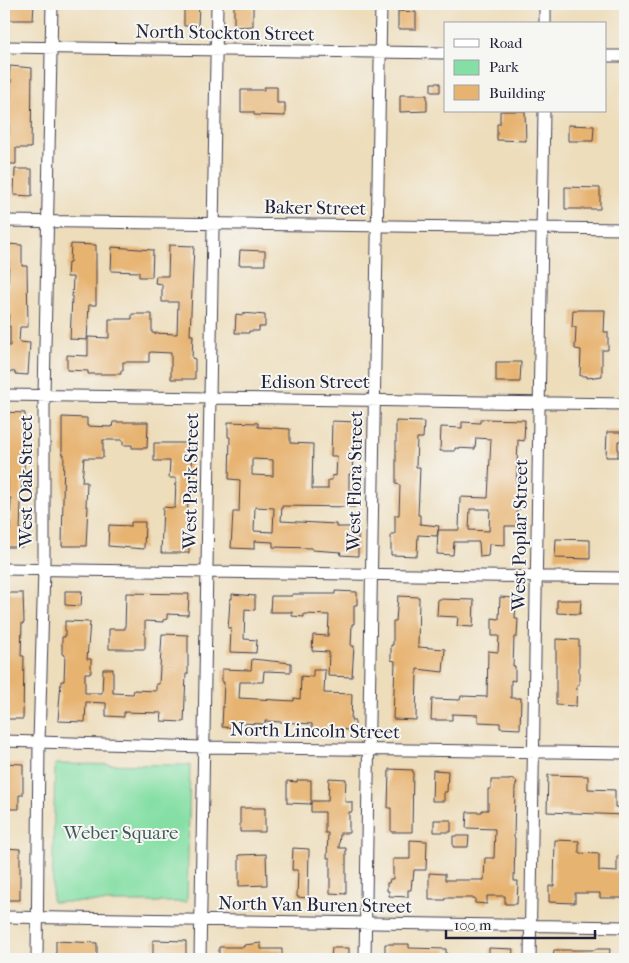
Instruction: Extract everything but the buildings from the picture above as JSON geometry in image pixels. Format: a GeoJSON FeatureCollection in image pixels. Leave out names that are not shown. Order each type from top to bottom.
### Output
{"type":"FeatureCollection","features":[{"type":"Feature","properties":{"kind":"street","name":"West Oak Street"},"geometry":{"type":"LineString","coordinates":[[37,959],[39,742],[44,569],[44,396],[52,4]]}},
{"type":"Feature","properties":{"kind":"street","name":"West Park Street"},"geometry":{"type":"LineString","coordinates":[[200,959],[217,4]]}},
{"type":"Feature","properties":{"kind":"street","name":"West Flora Street"},"geometry":{"type":"LineString","coordinates":[[366,959],[381,4]]}},
{"type":"Feature","properties":{"kind":"street"},"geometry":{"type":"LineString","coordinates":[[545,4],[545,22]]}},
{"type":"Feature","properties":{"kind":"street","name":"North Stockton Street"},"geometry":{"type":"LineString","coordinates":[[4,47],[444,53]]}},
{"type":"Feature","properties":{"kind":"street"},"geometry":{"type":"LineString","coordinates":[[606,56],[625,56]]}},
{"type":"Feature","properties":{"kind":"street","name":"West Poplar Street"},"geometry":{"type":"LineString","coordinates":[[530,959],[544,112]]}},
{"type":"Feature","properties":{"kind":"street","name":"Baker Street"},"geometry":{"type":"LineString","coordinates":[[4,221],[625,229]]}},
{"type":"Feature","properties":{"kind":"street","name":"Edison Street"},"geometry":{"type":"LineString","coordinates":[[4,395],[625,404]]}},
{"type":"Feature","properties":{"kind":"street"},"geometry":{"type":"LineString","coordinates":[[4,569],[625,578]]}},
{"type":"Feature","properties":{"kind":"street","name":"North Lincoln Street"},"geometry":{"type":"LineString","coordinates":[[4,741],[204,747],[625,753]]}},
{"type":"Feature","properties":{"kind":"street","name":"North Van Buren Street"},"geometry":{"type":"LineString","coordinates":[[4,917],[625,927]]}},
{"type":"Feature","properties":{"kind":"green space","name":"Weber Square"},"geometry":{"type":"Polygon","coordinates":[[[55,764],[190,765],[187,902],[52,902],[55,764]]]}}]}
